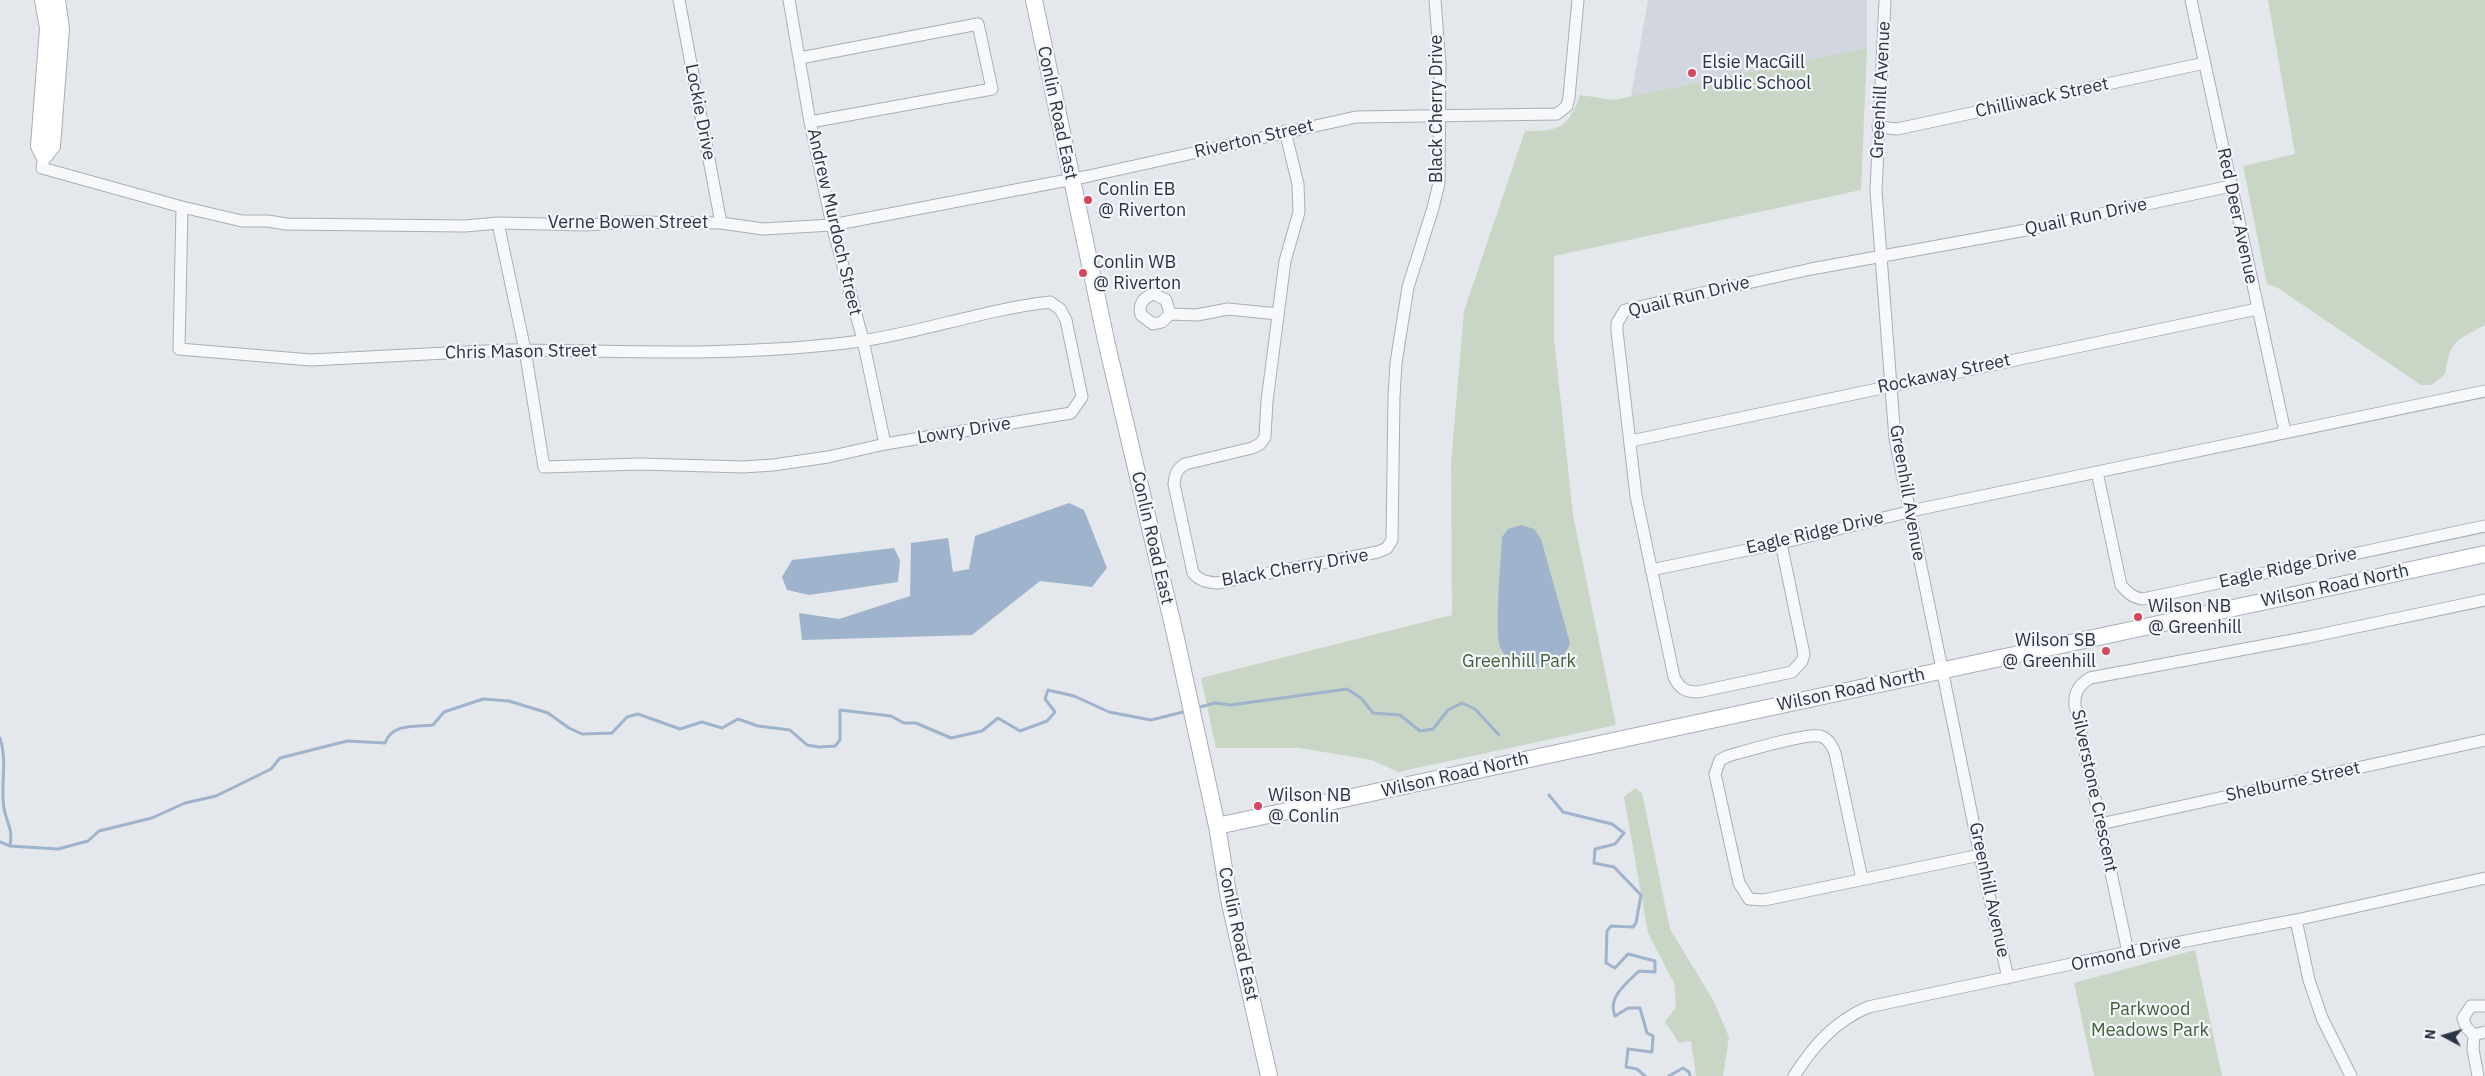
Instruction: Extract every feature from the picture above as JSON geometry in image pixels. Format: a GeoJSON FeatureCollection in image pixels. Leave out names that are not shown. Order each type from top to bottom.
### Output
{"type":"FeatureCollection","features":[{"type":"Feature","properties":{"kind":"street"},"geometry":{"type":"LineString","coordinates":[[43,0],[48,28],[39,146],[43,162]]}},
{"type":"Feature","properties":{"kind":"street"},"geometry":{"type":"LineString","coordinates":[[43,162],[52,146],[60,29],[57,0]]}},
{"type":"Feature","properties":{"kind":"street","name":"Lockie Drive"},"geometry":{"type":"LineString","coordinates":[[678,0],[721,223]]}},
{"type":"Feature","properties":{"kind":"street","name":"Andrew Murdoch Street"},"geometry":{"type":"LineString","coordinates":[[789,0],[810,122],[832,225],[862,340],[885,444]]}},
{"type":"Feature","properties":{"kind":"street","name":"Conlin Road East"},"geometry":{"type":"LineString","coordinates":[[1034,0],[1071,179],[1217,826],[1229,899],[1269,1076]]}},
{"type":"Feature","properties":{"kind":"street","name":"Black Cherry Drive"},"geometry":{"type":"LineString","coordinates":[[1285,131],[1298,184],[1299,212],[1285,261],[1267,401],[1265,437],[1260,444],[1252,448],[1186,464],[1178,468],[1175,475],[1174,484],[1193,573],[1200,580],[1207,582],[1217,583],[1378,552],[1387,548],[1392,540],[1396,363],[1408,287],[1433,208],[1438,182],[1440,65],[1435,0]]}},
{"type":"Feature","properties":{"kind":"street","name":"Riverton Street"},"geometry":{"type":"LineString","coordinates":[[1071,179],[1356,117],[1550,115],[1562,111],[1569,97],[1578,0]]}},
{"type":"Feature","properties":{"kind":"street","name":"Greenhill Avenue"},"geometry":{"type":"LineString","coordinates":[[1885,0],[1876,191],[1895,439],[1980,855],[2008,978]]}},
{"type":"Feature","properties":{"kind":"street","name":"Red Deer Avenue"},"geometry":{"type":"LineString","coordinates":[[2191,0],[2285,432]]}},
{"type":"Feature","properties":{"kind":"street"},"geometry":{"type":"LineString","coordinates":[[800,58],[978,24],[992,90],[810,122]]}},
{"type":"Feature","properties":{"kind":"street","name":"Chilliwack Street"},"geometry":{"type":"LineString","coordinates":[[1878,127],[1897,129],[2205,63]]}},
{"type":"Feature","properties":{"kind":"street","name":"Verne Bowen Street"},"geometry":{"type":"LineString","coordinates":[[43,162],[182,207],[242,221],[268,221],[286,224],[465,226],[498,223],[587,225],[627,222],[721,223],[763,229],[832,225],[1071,179]]}},
{"type":"Feature","properties":{"kind":"street","name":"Quail Run Drive"},"geometry":{"type":"LineString","coordinates":[[1781,543],[1804,654],[1802,661],[1792,672],[1698,692],[1688,692],[1678,686],[1674,677],[1636,496],[1617,331],[1620,315],[1625,310],[1811,268],[2026,230],[2231,186]]}},
{"type":"Feature","properties":{"kind":"street","name":"Chris Mason Street"},"geometry":{"type":"LineString","coordinates":[[182,207],[179,349],[311,360],[525,350],[731,352],[776,350],[862,340]]}},
{"type":"Feature","properties":{"kind":"street"},"geometry":{"type":"LineString","coordinates":[[498,223],[525,350]]}},
{"type":"Feature","properties":{"kind":"street","name":"Lowry Drive"},"geometry":{"type":"LineString","coordinates":[[525,350],[544,467],[640,464],[753,467],[828,457],[885,444],[1071,414],[1082,397],[1066,320],[1060,309],[1050,302],[862,340]]}},
{"type":"Feature","properties":{"kind":"street"},"geometry":{"type":"LineString","coordinates":[[1170,314],[1197,315],[1228,309],[1278,314]]}},
{"type":"Feature","properties":{"kind":"street","name":"Rockaway Street"},"geometry":{"type":"LineString","coordinates":[[1631,441],[2257,309]]}},
{"type":"Feature","properties":{"kind":"street","name":"Eagle Ridge Drive"},"geometry":{"type":"LineString","coordinates":[[1651,570],[1781,543],[1909,511],[2485,391]]}},
{"type":"Feature","properties":{"kind":"street","name":"Eagle Ridge Drive"},"geometry":{"type":"LineString","coordinates":[[2096,472],[2121,585],[2130,595],[2143,599],[2485,526]]}},
{"type":"Feature","properties":{"kind":"street","name":"Wilson Road North"},"geometry":{"type":"LineString","coordinates":[[1217,826],[2485,554]]}},
{"type":"Feature","properties":{"kind":"street","name":"Silverstone Crescent"},"geometry":{"type":"LineString","coordinates":[[2128,952],[2075,705],[2078,688],[2090,678],[2309,637],[2485,600]]}},
{"type":"Feature","properties":{"kind":"street"},"geometry":{"type":"LineString","coordinates":[[1862,879],[1835,753],[1832,745],[1826,739],[1810,736],[1728,756],[1720,760],[1715,774],[1739,883],[1749,899],[1764,900],[1980,855]]}},
{"type":"Feature","properties":{"kind":"street","name":"Shelburne Street"},"geometry":{"type":"LineString","coordinates":[[2100,824],[2485,740]]}},
{"type":"Feature","properties":{"kind":"street","name":"Ormond Drive"},"geometry":{"type":"LineString","coordinates":[[1794,1076],[1808,1055],[1847,1017],[1868,1007],[1900,998],[2296,920],[2485,878]]}},
{"type":"Feature","properties":{"kind":"street"},"geometry":{"type":"LineString","coordinates":[[2296,920],[2309,980],[2322,1018],[2351,1076]]}},
{"type":"Feature","properties":{"kind":"street"},"geometry":{"type":"LineString","coordinates":[[2478,1076],[2473,1049],[2479,1034],[2464,1023],[2464,1013],[2475,1004],[2485,1006]]}},
{"type":"Feature","properties":{"kind":"shaded area","name":"Elsie MacGill Public School"},"geometry":{"type":"Polygon","coordinates":[[[1648,0],[1867,0],[1867,48],[1631,97],[1648,0]]]}},
{"type":"Feature","properties":{"kind":"green space"},"geometry":{"type":"Polygon","coordinates":[[[2268,0],[2485,0],[2485,325],[2456,342],[2450,354],[2445,374],[2432,385],[2421,385],[2278,288],[2267,284],[2243,166],[2295,154],[2268,0]]]}},
{"type":"Feature","properties":{"kind":"green space","name":"Greenhill Park"},"geometry":{"type":"Polygon","coordinates":[[[1867,48],[1861,190],[1554,256],[1554,338],[1573,515],[1616,725],[1398,772],[1372,760],[1299,748],[1216,748],[1201,678],[1452,615],[1451,463],[1464,311],[1525,131],[1554,129],[1561,126],[1571,115],[1580,95],[1614,100],[1867,48]]]}},
{"type":"Feature","properties":{"kind":"green space"},"geometry":{"type":"Polygon","coordinates":[[[1635,788],[1642,793],[1670,929],[1713,1000],[1729,1037],[1723,1076],[1696,1076],[1691,1041],[1679,1043],[1665,1022],[1676,1007],[1674,983],[1648,933],[1624,797],[1635,788]]]}},
{"type":"Feature","properties":{"kind":"green space","name":"Parkwood Meadows Park"},"geometry":{"type":"Polygon","coordinates":[[[2195,950],[2222,1076],[2094,1076],[2074,983],[2195,950]]]}},
{"type":"Feature","properties":{"kind":"water"},"geometry":{"type":"Polygon","coordinates":[[[1069,503],[1084,510],[1107,568],[1092,587],[1040,581],[972,635],[802,640],[799,613],[839,619],[910,596],[911,543],[948,538],[953,572],[969,569],[975,536],[1069,503]]]}},
{"type":"Feature","properties":{"kind":"water"},"geometry":{"type":"Polygon","coordinates":[[[1521,525],[1534,529],[1541,539],[1570,643],[1566,652],[1560,658],[1537,668],[1518,666],[1513,663],[1504,655],[1499,641],[1499,578],[1502,537],[1508,529],[1521,525]]]}},
{"type":"Feature","properties":{"kind":"water"},"geometry":{"type":"Polygon","coordinates":[[[894,548],[900,560],[898,582],[809,595],[787,590],[782,577],[792,560],[894,548]]]}},
{"type":"Feature","properties":{"kind":"waterway"},"geometry":{"type":"LineString","coordinates":[[1200,707],[1215,703],[1231,705],[1347,689],[1361,698],[1373,713],[1400,715],[1420,731],[1433,729],[1448,710],[1462,703],[1475,709],[1499,735]]}},
{"type":"Feature","properties":{"kind":"waterway"},"geometry":{"type":"LineString","coordinates":[[0,842],[10,846],[58,849],[88,841],[99,831],[152,818],[185,803],[216,796],[271,769],[280,758],[347,741],[385,743],[388,737],[399,729],[433,725],[444,712],[483,699],[509,701],[548,713],[569,728],[582,734],[612,733],[627,717],[638,714],[680,729],[702,722],[722,728],[738,719],[758,726],[790,730],[807,745],[819,747],[835,746],[840,740],[840,710],[891,716],[904,723],[916,723],[951,738],[982,731],[998,718],[1020,731],[1047,721],[1055,712],[1045,699],[1048,690],[1074,696],[1109,712],[1151,720],[1183,712]]}},
{"type":"Feature","properties":{"kind":"waterway"},"geometry":{"type":"LineString","coordinates":[[0,738],[4,765],[3,799],[10,830],[10,846]]}},
{"type":"Feature","properties":{"kind":"waterway"},"geometry":{"type":"LineString","coordinates":[[1549,795],[1563,812],[1612,824],[1624,833],[1615,844],[1595,849],[1594,863],[1614,867],[1641,895],[1636,923],[1633,927],[1611,926],[1607,931],[1606,963],[1615,968],[1628,954],[1655,961],[1655,972],[1639,971],[1620,991],[1616,997],[1613,1009],[1615,1016],[1628,1008],[1640,1008],[1647,1033],[1653,1036],[1652,1052],[1628,1049],[1626,1067],[1637,1069],[1645,1076]]}},
{"type":"Feature","properties":{"kind":"waterway"},"geometry":{"type":"LineString","coordinates":[[1669,1076],[1683,1068],[1689,1072],[1690,1076]]}},
{"type":"Feature","properties":{"kind":"place","name":"Elsie MacGill Public School"},"geometry":{"type":"Point","coordinates":[1692,73]}},
{"type":"Feature","properties":{"kind":"place","name":"Conlin EB @ Riverton"},"geometry":{"type":"Point","coordinates":[1088,200]}},
{"type":"Feature","properties":{"kind":"place","name":"Conlin WB @ Riverton"},"geometry":{"type":"Point","coordinates":[1083,273]}},
{"type":"Feature","properties":{"kind":"place","name":"Wilson NB @ Greenhill"},"geometry":{"type":"Point","coordinates":[2138,617]}},
{"type":"Feature","properties":{"kind":"place","name":"Wilson SB @ Greenhill"},"geometry":{"type":"Point","coordinates":[2106,651]}},
{"type":"Feature","properties":{"kind":"place","name":"Wilson NB @ Conlin"},"geometry":{"type":"Point","coordinates":[1258,806]}}]}
